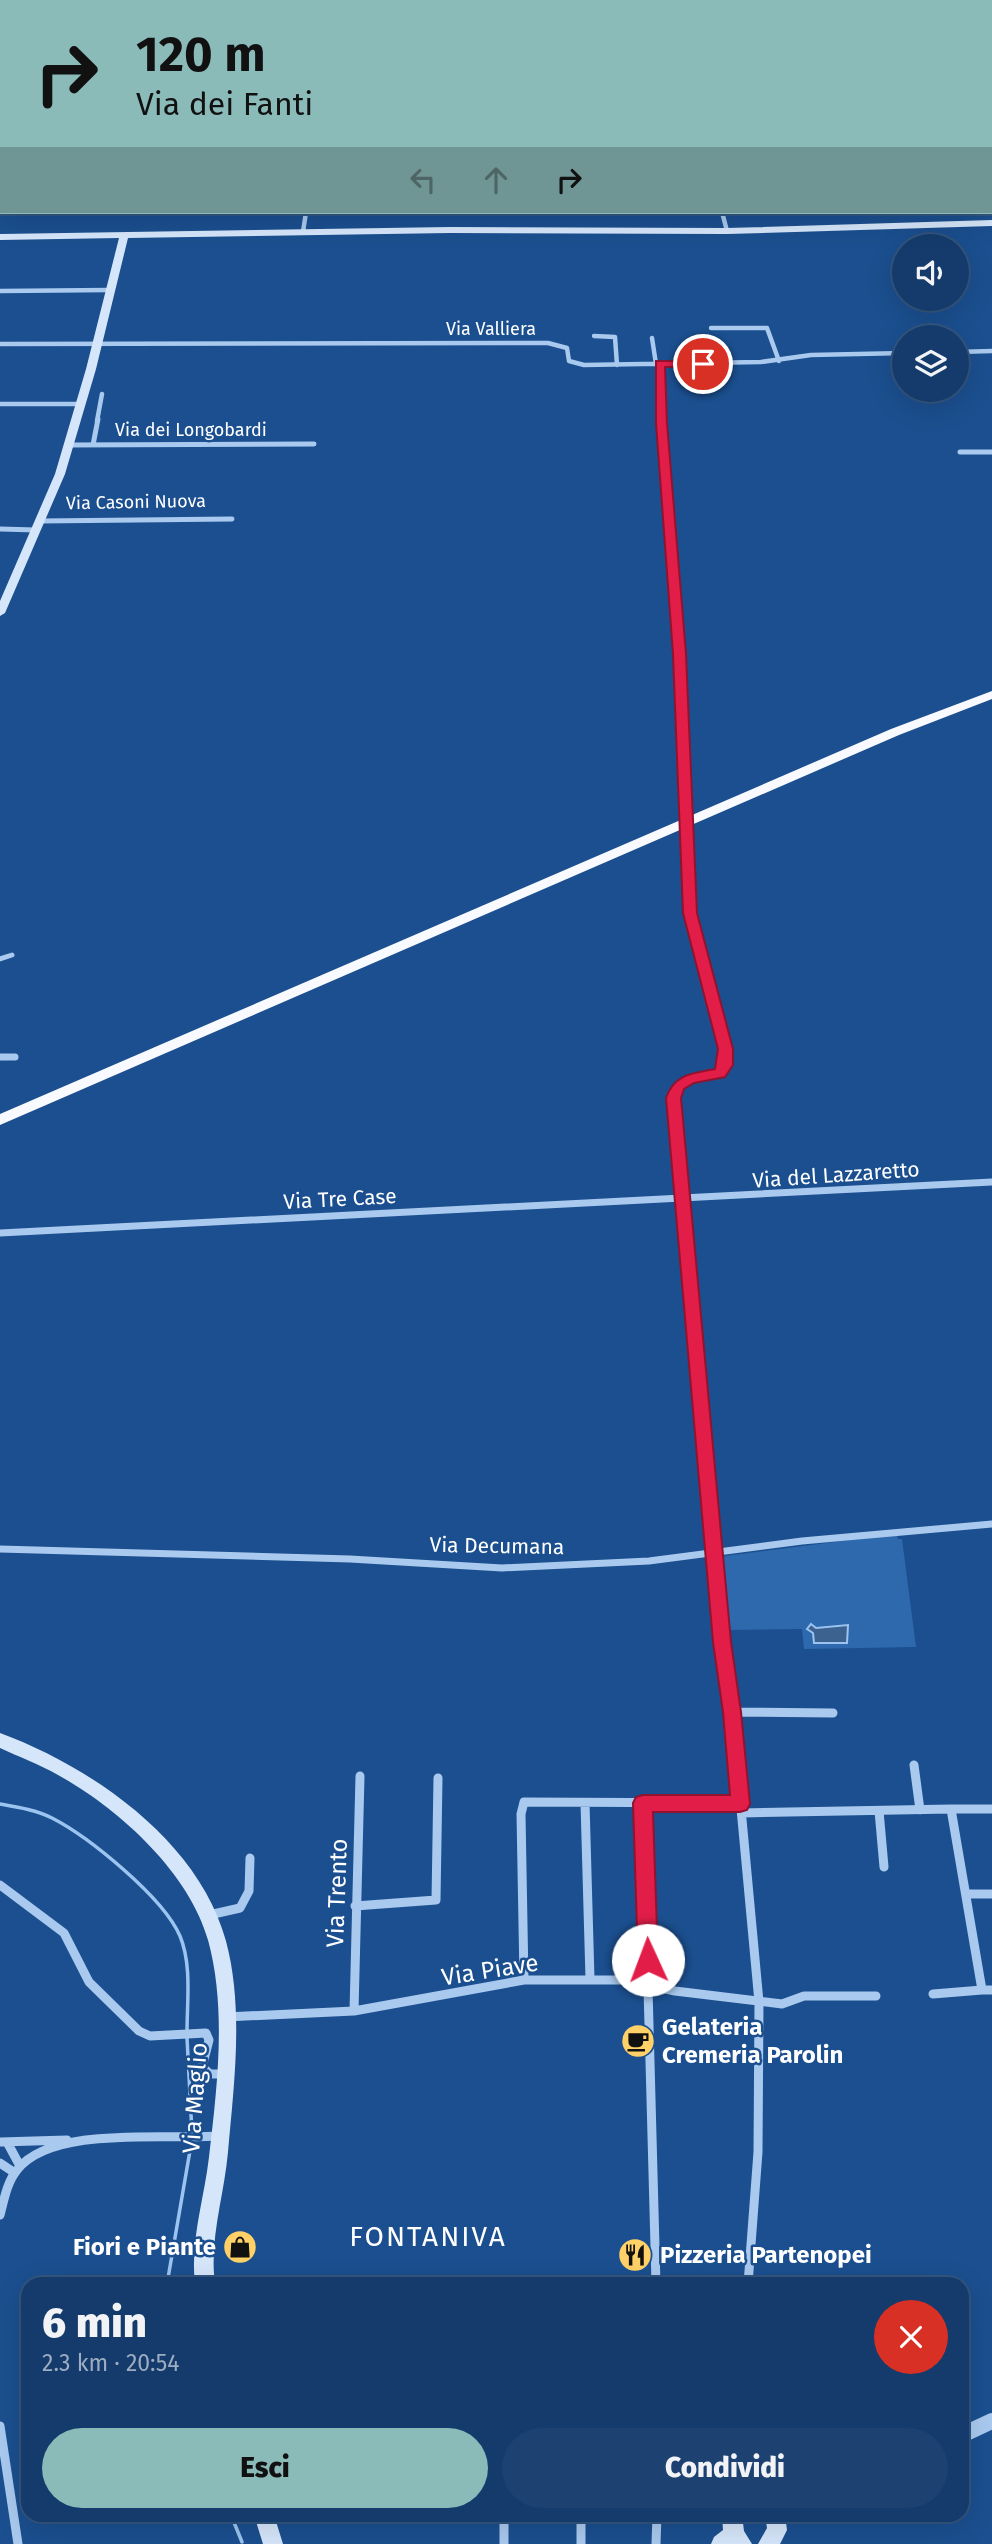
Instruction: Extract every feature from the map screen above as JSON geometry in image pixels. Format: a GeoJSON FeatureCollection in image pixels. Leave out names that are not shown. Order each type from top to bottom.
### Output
{"type":"FeatureCollection","features":[{"type":"Feature","properties":{"kind":"highway"},"geometry":{"type":"LineString","coordinates":[[0,1120],[895,732],[992,695]]}},
{"type":"Feature","properties":{"kind":"main road"},"geometry":{"type":"LineString","coordinates":[[0,237],[495,230],[727,231],[992,223]]}},
{"type":"Feature","properties":{"kind":"main road","name":"Via Casoni Nuova"},"geometry":{"type":"LineString","coordinates":[[0,613],[69,445],[124,236]]}},
{"type":"Feature","properties":{"kind":"main road","name":"Via Maglio"},"geometry":{"type":"LineString","coordinates":[[0,1740],[63,1769],[119,1806],[160,1845],[190,1883],[208,1915],[222,1964],[225,2074],[216,2174],[203,2246],[205,2277]]}},
{"type":"Feature","properties":{"kind":"main road"},"geometry":{"type":"LineString","coordinates":[[266,2522],[273,2544]]}},
{"type":"Feature","properties":{"kind":"main road"},"geometry":{"type":"LineString","coordinates":[[771,2543],[777,2530],[776,2522]]}},
{"type":"Feature","properties":{"kind":"street"},"geometry":{"type":"LineString","coordinates":[[303,232],[306,214]]}},
{"type":"Feature","properties":{"kind":"street"},"geometry":{"type":"LineString","coordinates":[[723,214],[727,231]]}},
{"type":"Feature","properties":{"kind":"street"},"geometry":{"type":"LineString","coordinates":[[0,291],[110,290]]}},
{"type":"Feature","properties":{"kind":"street"},"geometry":{"type":"LineString","coordinates":[[711,328],[767,328],[779,361]]}},
{"type":"Feature","properties":{"kind":"street"},"geometry":{"type":"LineString","coordinates":[[594,336],[615,337],[617,365],[779,361],[811,355],[892,353]]}},
{"type":"Feature","properties":{"kind":"street"},"geometry":{"type":"LineString","coordinates":[[652,338],[658,364],[679,654],[690,913],[725,1049],[725,1065],[720,1073],[690,1079],[677,1086],[673,1098],[722,1642],[732,1712],[759,2002],[758,2152],[749,2277]]}},
{"type":"Feature","properties":{"kind":"street","name":"Via Valliera"},"geometry":{"type":"LineString","coordinates":[[0,344],[560,345],[567,348],[569,361],[574,364],[617,365]]}},
{"type":"Feature","properties":{"kind":"street"},"geometry":{"type":"LineString","coordinates":[[969,352],[992,351]]}},
{"type":"Feature","properties":{"kind":"street"},"geometry":{"type":"LineString","coordinates":[[93,445],[102,394]]}},
{"type":"Feature","properties":{"kind":"street"},"geometry":{"type":"LineString","coordinates":[[0,404],[80,404]]}},
{"type":"Feature","properties":{"kind":"street","name":"Via dei Longobardi"},"geometry":{"type":"LineString","coordinates":[[69,445],[314,444]]}},
{"type":"Feature","properties":{"kind":"street"},"geometry":{"type":"LineString","coordinates":[[960,452],[992,452]]}},
{"type":"Feature","properties":{"kind":"street","name":"Via Casoni Nuova"},"geometry":{"type":"LineString","coordinates":[[38,526],[232,519]]}},
{"type":"Feature","properties":{"kind":"street"},"geometry":{"type":"LineString","coordinates":[[0,529],[38,526]]}},
{"type":"Feature","properties":{"kind":"street"},"geometry":{"type":"LineString","coordinates":[[0,959],[12,955]]}},
{"type":"Feature","properties":{"kind":"street"},"geometry":{"type":"LineString","coordinates":[[0,1057],[15,1057]]}},
{"type":"Feature","properties":{"kind":"street","name":"Via del Lazzaretto"},"geometry":{"type":"LineString","coordinates":[[682,1200],[992,1182]]}},
{"type":"Feature","properties":{"kind":"street","name":"Via Tre Case"},"geometry":{"type":"LineString","coordinates":[[0,1233],[682,1200]]}},
{"type":"Feature","properties":{"kind":"street","name":"Via Decumana"},"geometry":{"type":"LineString","coordinates":[[0,1549],[350,1559],[502,1567],[649,1561],[714,1551],[992,1524]]}},
{"type":"Feature","properties":{"kind":"street"},"geometry":{"type":"LineString","coordinates":[[732,1712],[833,1713]]}},
{"type":"Feature","properties":{"kind":"street"},"geometry":{"type":"LineString","coordinates":[[914,1766],[920,1810]]}},
{"type":"Feature","properties":{"kind":"street","name":"Via Trento"},"geometry":{"type":"LineString","coordinates":[[354,2011],[360,1776]]}},
{"type":"Feature","properties":{"kind":"street"},"geometry":{"type":"LineString","coordinates":[[355,1906],[436,1900],[438,1778]]}},
{"type":"Feature","properties":{"kind":"street"},"geometry":{"type":"LineString","coordinates":[[524,1980],[520,1814],[524,1802],[883,1811],[991,1809]]}},
{"type":"Feature","properties":{"kind":"street"},"geometry":{"type":"LineString","coordinates":[[585,1803],[590,1979]]}},
{"type":"Feature","properties":{"kind":"street"},"geometry":{"type":"LineString","coordinates":[[643,1803],[656,2277]]}},
{"type":"Feature","properties":{"kind":"street"},"geometry":{"type":"LineString","coordinates":[[933,1994],[987,1990],[951,1810]]}},
{"type":"Feature","properties":{"kind":"street"},"geometry":{"type":"LineString","coordinates":[[883,1811],[884,1867]]}},
{"type":"Feature","properties":{"kind":"street"},"geometry":{"type":"LineString","coordinates":[[208,1915],[240,1908],[249,1891],[250,1858]]}},
{"type":"Feature","properties":{"kind":"street"},"geometry":{"type":"LineString","coordinates":[[0,1885],[64,1933],[89,1982],[139,2031],[150,2036],[202,2031],[208,2035],[208,2045],[201,2064],[203,2070],[210,2074],[225,2074]]}},
{"type":"Feature","properties":{"kind":"street"},"geometry":{"type":"LineString","coordinates":[[966,1894],[992,1894]]}},
{"type":"Feature","properties":{"kind":"street","name":"Via Piave"},"geometry":{"type":"LineString","coordinates":[[225,2017],[354,2011],[524,1980],[590,1979],[649,1983],[676,1991],[782,2004],[804,1996],[876,1996]]}},
{"type":"Feature","properties":{"kind":"street"},"geometry":{"type":"LineString","coordinates":[[17,2169],[3,2142],[219,2136]]}},
{"type":"Feature","properties":{"kind":"street"},"geometry":{"type":"LineString","coordinates":[[0,2215],[17,2169],[42,2151],[75,2140]]}},
{"type":"Feature","properties":{"kind":"street"},"geometry":{"type":"LineString","coordinates":[[0,2163],[17,2169]]}},
{"type":"Feature","properties":{"kind":"street"},"geometry":{"type":"LineString","coordinates":[[969,2432],[992,2421]]}},
{"type":"Feature","properties":{"kind":"street"},"geometry":{"type":"LineString","coordinates":[[0,2426],[18,2544]]}},
{"type":"Feature","properties":{"kind":"street"},"geometry":{"type":"LineString","coordinates":[[504,2522],[505,2544]]}},
{"type":"Feature","properties":{"kind":"street"},"geometry":{"type":"LineString","coordinates":[[581,2522],[581,2544]]}},
{"type":"Feature","properties":{"kind":"street"},"geometry":{"type":"LineString","coordinates":[[656,2544],[657,2522]]}},
{"type":"Feature","properties":{"kind":"shaded area"},"geometry":{"type":"Polygon","coordinates":[[[897,1534],[898,1539],[902,1539],[916,1647],[804,1649],[802,1629],[725,1630],[719,1565],[725,1556],[897,1534]]]}},
{"type":"Feature","properties":{"kind":"shaded area"},"geometry":{"type":"Polygon","coordinates":[[[811,1624],[816,1628],[848,1625],[847,1643],[814,1643],[813,1633],[807,1629],[811,1624]]]}},
{"type":"Feature","properties":{"kind":"waterway"},"geometry":{"type":"LineString","coordinates":[[0,1804],[40,1813],[67,1827],[104,1853],[158,1904],[171,1921],[184,1947],[188,1983],[187,2032]]}},
{"type":"Feature","properties":{"kind":"waterway"},"geometry":{"type":"LineString","coordinates":[[187,2038],[192,2133]]}},
{"type":"Feature","properties":{"kind":"waterway"},"geometry":{"type":"LineString","coordinates":[[168,2277],[192,2139]]}},
{"type":"Feature","properties":{"kind":"waterway"},"geometry":{"type":"LineString","coordinates":[[234,2522],[242,2542]]}},
{"type":"Feature","properties":{"kind":"place","name":"Gelateria Cremeria Parolin"},"geometry":{"type":"Point","coordinates":[638,2041]}},
{"type":"Feature","properties":{"kind":"place","name":"Fiori e Piante"},"geometry":{"type":"Point","coordinates":[240,2247]}},
{"type":"Feature","properties":{"kind":"place","name":"Pizzeria Partenopei"},"geometry":{"type":"Point","coordinates":[635,2255]}},
{"type":"Feature","properties":{"kind":"district","name":"FONTANIVA"},"geometry":{"type":"Point","coordinates":[428,2236]}},
{"type":"Feature","properties":{"kind":"route"},"geometry":{"type":"LineString","coordinates":[[648,1960],[643,1803],[740,1804],[732,1712],[722,1642],[673,1098],[677,1086],[690,1079],[720,1073],[725,1065],[725,1049],[690,913],[679,654],[659,364],[703,364]]}}]}
